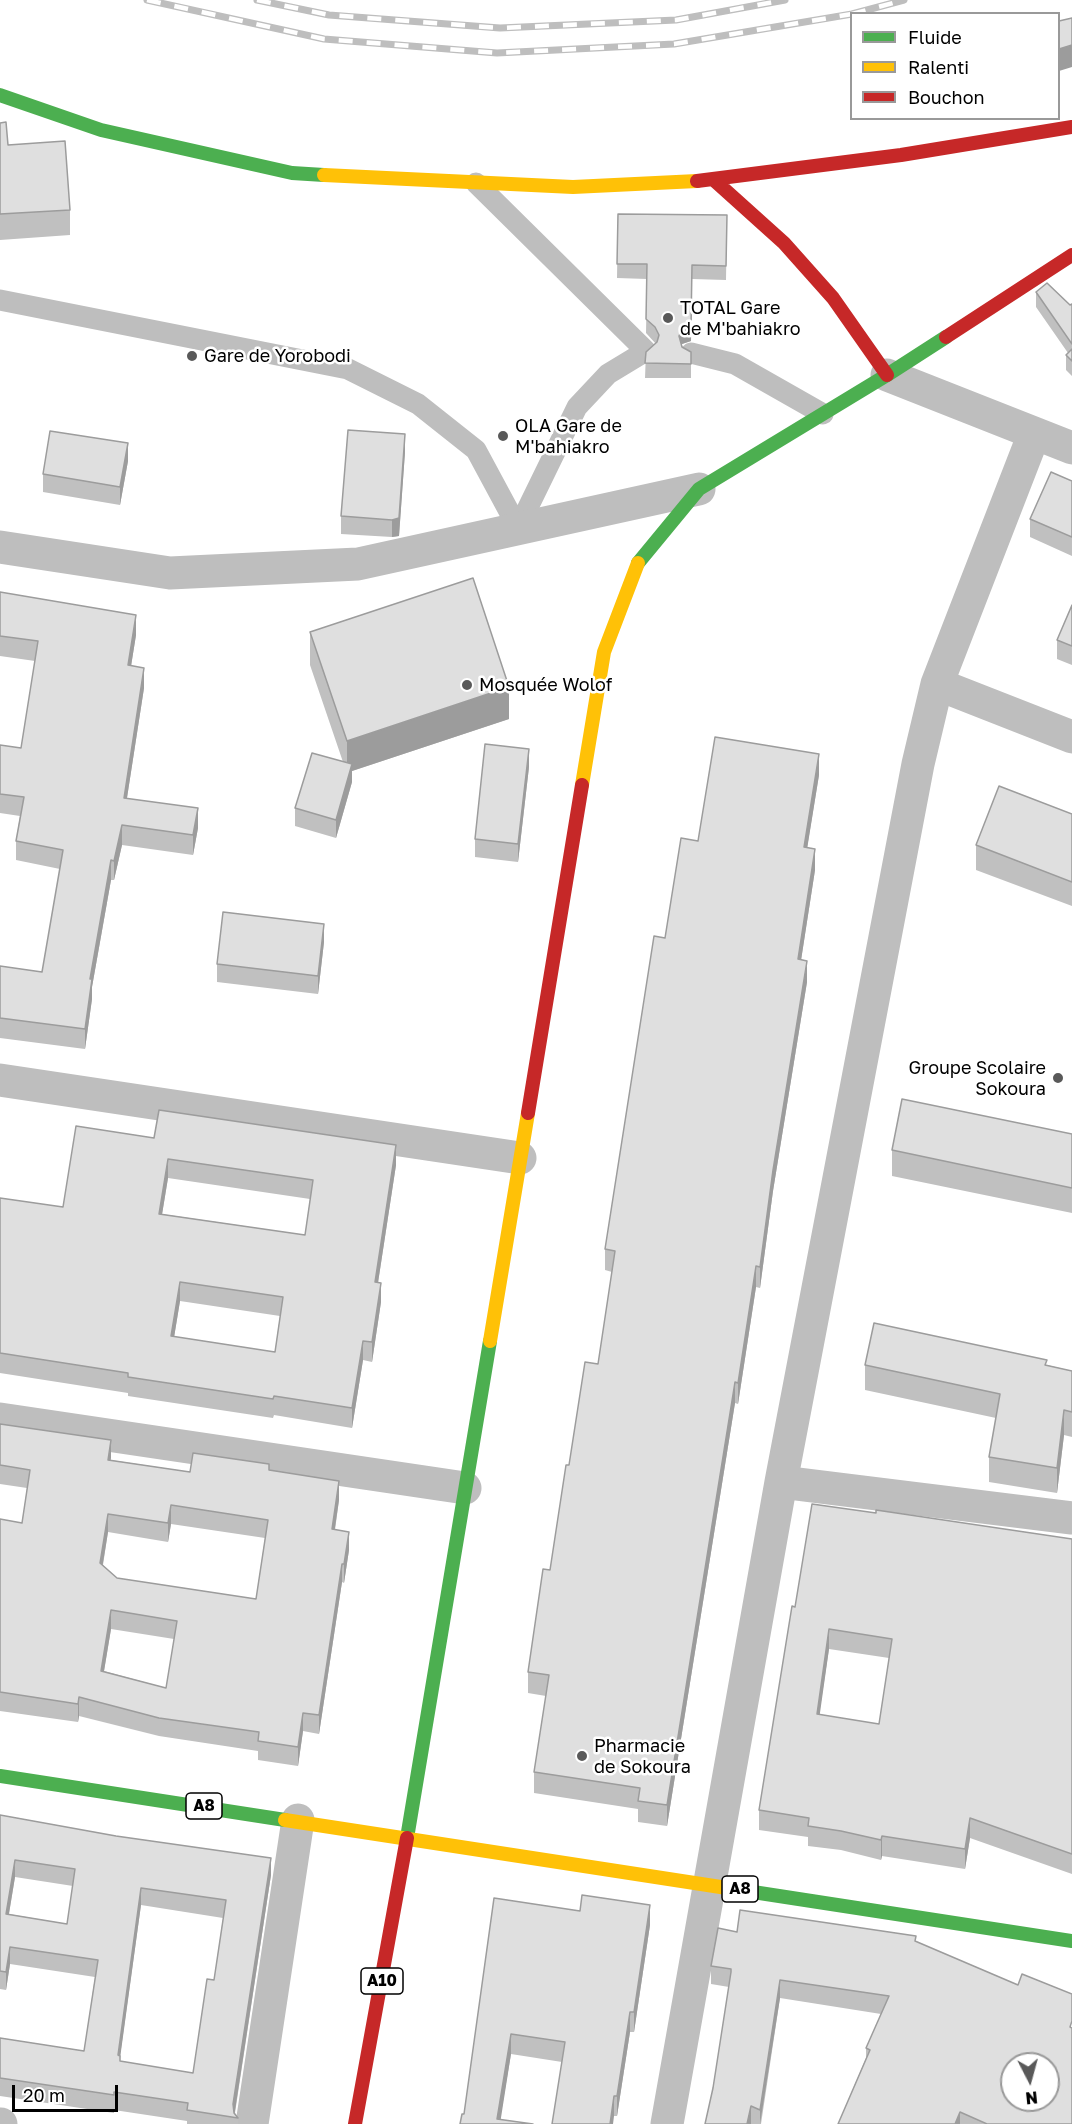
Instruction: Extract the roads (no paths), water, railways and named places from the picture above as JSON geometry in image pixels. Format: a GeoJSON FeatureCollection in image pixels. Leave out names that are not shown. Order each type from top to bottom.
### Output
{"type":"FeatureCollection","features":[{"type":"Feature","properties":{"kind":"street"},"geometry":{"type":"LineString","coordinates":[[0,95],[101,130],[292,173],[573,187],[714,180],[901,155],[1072,127]]}},
{"type":"Feature","properties":{"kind":"street"},"geometry":{"type":"LineString","coordinates":[[714,180],[784,243],[833,298],[887,375],[1072,448]]}},
{"type":"Feature","properties":{"kind":"street"},"geometry":{"type":"LineString","coordinates":[[0,547],[170,573],[358,564],[699,489],[887,375],[1072,255]]}},
{"type":"Feature","properties":{"kind":"street"},"geometry":{"type":"LineString","coordinates":[[667,2124],[781,1482],[918,764],[937,684],[1034,434]]}},
{"type":"Feature","properties":{"kind":"street"},"geometry":{"type":"LineString","coordinates":[[407,1838],[604,652],[635,566],[699,489]]}},
{"type":"Feature","properties":{"kind":"street"},"geometry":{"type":"LineString","coordinates":[[937,684],[1072,737]]}},
{"type":"Feature","properties":{"kind":"street"},"geometry":{"type":"LineString","coordinates":[[0,1080],[520,1158]]}},
{"type":"Feature","properties":{"kind":"street"},"geometry":{"type":"LineString","coordinates":[[0,1419],[465,1488]]}},
{"type":"Feature","properties":{"kind":"street"},"geometry":{"type":"LineString","coordinates":[[781,1482],[1072,1518]]}},
{"type":"Feature","properties":{"kind":"street","name":"A8"},"geometry":{"type":"LineString","coordinates":[[0,1776],[298,1820],[964,1926],[1072,1941]]}},
{"type":"Feature","properties":{"kind":"street"},"geometry":{"type":"LineString","coordinates":[[252,2124],[298,1820]]}},
{"type":"Feature","properties":{"kind":"street","name":"A10"},"geometry":{"type":"LineString","coordinates":[[355,2124],[407,1838]]}},
{"type":"Feature","properties":{"kind":"lane"},"geometry":{"type":"LineString","coordinates":[[476,183],[646,351],[608,374],[577,407],[518,528]]}},
{"type":"Feature","properties":{"kind":"lane"},"geometry":{"type":"LineString","coordinates":[[0,300],[348,369],[418,404],[476,450],[518,528]]}},
{"type":"Feature","properties":{"kind":"lane"},"geometry":{"type":"LineString","coordinates":[[691,353],[735,364],[823,414]]}},
{"type":"Feature","properties":{"kind":"railway"},"geometry":{"type":"LineString","coordinates":[[147,0],[324,39],[497,53],[674,44],[850,14]]}},
{"type":"Feature","properties":{"kind":"railway"},"geometry":{"type":"LineString","coordinates":[[257,0],[329,15],[500,28],[676,20],[785,0]]}},
{"type":"Feature","properties":{"kind":"railway"},"geometry":{"type":"LineString","coordinates":[[859,12],[904,0]]}},
{"type":"Feature","properties":{"kind":"place","name":"TOTAL Gare de M'bahiakro"},"geometry":{"type":"Point","coordinates":[668,318]}},
{"type":"Feature","properties":{"kind":"place","name":"Gare de Yorobodi"},"geometry":{"type":"Point","coordinates":[192,356]}},
{"type":"Feature","properties":{"kind":"place","name":"OLA Gare de M'bahiakro"},"geometry":{"type":"Point","coordinates":[503,436]}},
{"type":"Feature","properties":{"kind":"place","name":"Mosquée Wolof"},"geometry":{"type":"Point","coordinates":[467,685]}},
{"type":"Feature","properties":{"kind":"place","name":"Groupe Scolaire Sokoura"},"geometry":{"type":"Point","coordinates":[1058,1078]}},
{"type":"Feature","properties":{"kind":"place","name":"Pharmacie de Sokoura"},"geometry":{"type":"Point","coordinates":[582,1756]}}]}
